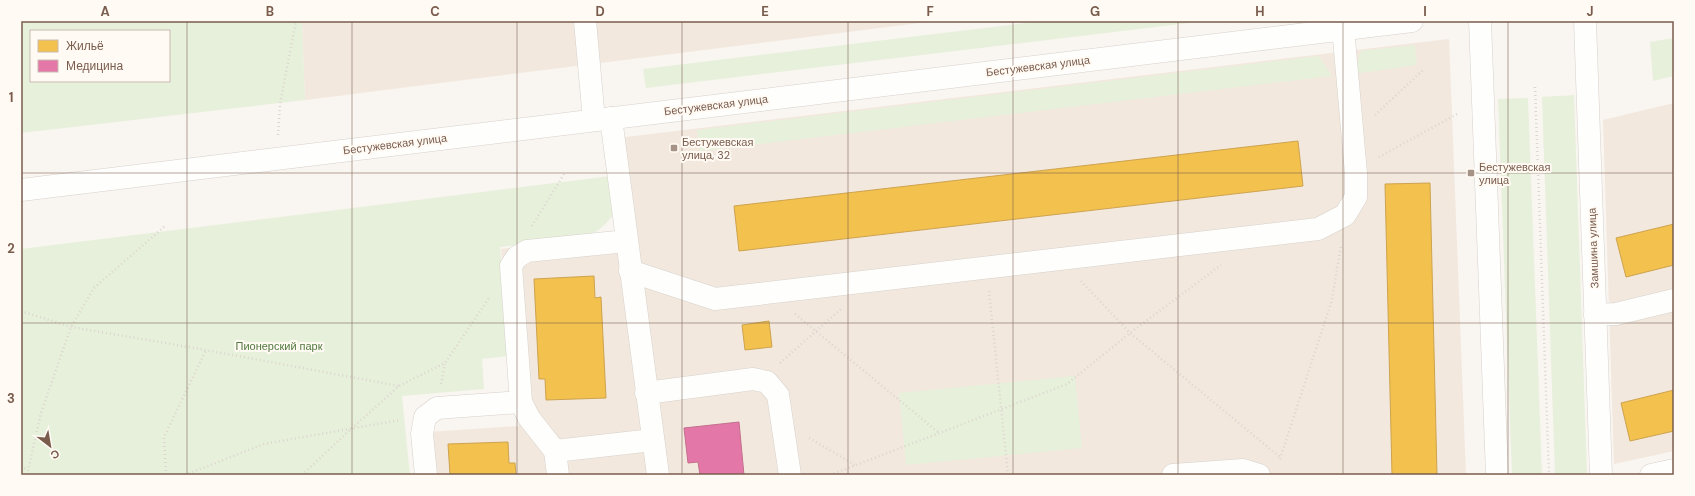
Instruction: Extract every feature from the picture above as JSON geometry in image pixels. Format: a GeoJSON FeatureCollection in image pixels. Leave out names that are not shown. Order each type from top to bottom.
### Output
{"type":"FeatureCollection","features":[{"type":"Feature","properties":{"kind":"street"},"geometry":{"type":"LineString","coordinates":[[585,21],[602,119],[626,241],[658,475]]}},
{"type":"Feature","properties":{"kind":"street","name":"Бестужевская улица"},"geometry":{"type":"LineString","coordinates":[[21,190],[1343,28],[1373,23],[1412,21]]}},
{"type":"Feature","properties":{"kind":"street"},"geometry":{"type":"LineString","coordinates":[[1480,21],[1497,475]]}},
{"type":"Feature","properties":{"kind":"street","name":"Замшина улица"},"geometry":{"type":"LineString","coordinates":[[1585,21],[1601,475]]}},
{"type":"Feature","properties":{"kind":"street"},"geometry":{"type":"LineString","coordinates":[[630,270],[715,300],[1060,258],[1318,229],[1345,215],[1356,197],[1353,134],[1343,28]]}},
{"type":"Feature","properties":{"kind":"street"},"geometry":{"type":"LineString","coordinates":[[558,475],[555,451],[529,418],[521,402],[514,261],[527,251],[626,241]]}},
{"type":"Feature","properties":{"kind":"street"},"geometry":{"type":"LineString","coordinates":[[1595,315],[1616,314],[1674,300]]}},
{"type":"Feature","properties":{"kind":"street"},"geometry":{"type":"LineString","coordinates":[[646,393],[753,379],[767,382],[778,395],[790,475]]}},
{"type":"Feature","properties":{"kind":"street"},"geometry":{"type":"LineString","coordinates":[[426,475],[422,434],[425,417],[436,408],[521,402]]}},
{"type":"Feature","properties":{"kind":"street"},"geometry":{"type":"LineString","coordinates":[[555,451],[653,440]]}},
{"type":"Feature","properties":{"kind":"street"},"geometry":{"type":"LineString","coordinates":[[1173,475],[1243,470],[1259,475]]}},
{"type":"Feature","properties":{"kind":"street"},"geometry":{"type":"LineString","coordinates":[[1651,475],[1674,470]]}},
{"type":"Feature","properties":{"kind":"path"},"geometry":{"type":"LineString","coordinates":[[275,159],[280,104],[296,21]]}},
{"type":"Feature","properties":{"kind":"path"},"geometry":{"type":"LineString","coordinates":[[1353,134],[1423,70]]}},
{"type":"Feature","properties":{"kind":"path"},"geometry":{"type":"LineString","coordinates":[[1535,87],[1549,475]]}},
{"type":"Feature","properties":{"kind":"path"},"geometry":{"type":"LineString","coordinates":[[1356,173],[1383,154],[1464,110]]}},
{"type":"Feature","properties":{"kind":"path"},"geometry":{"type":"LineString","coordinates":[[302,475],[399,386],[445,363],[514,261],[523,240],[564,174]]}},
{"type":"Feature","properties":{"kind":"path"},"geometry":{"type":"LineString","coordinates":[[1278,464],[1332,300],[1345,215]]}},
{"type":"Feature","properties":{"kind":"path"},"geometry":{"type":"LineString","coordinates":[[27,475],[41,414],[71,327],[94,288],[165,226]]}},
{"type":"Feature","properties":{"kind":"path"},"geometry":{"type":"LineString","coordinates":[[1060,258],[1130,333],[1281,458]]}},
{"type":"Feature","properties":{"kind":"path"},"geometry":{"type":"LineString","coordinates":[[830,475],[1067,384],[1130,333],[1224,263]]}},
{"type":"Feature","properties":{"kind":"path"},"geometry":{"type":"LineString","coordinates":[[987,267],[1008,475]]}},
{"type":"Feature","properties":{"kind":"path"},"geometry":{"type":"LineString","coordinates":[[767,382],[778,365],[845,304],[852,283]]}},
{"type":"Feature","properties":{"kind":"path"},"geometry":{"type":"LineString","coordinates":[[770,293],[939,433]]}},
{"type":"Feature","properties":{"kind":"path"},"geometry":{"type":"LineString","coordinates":[[21,311],[71,327],[206,350],[399,386]]}},
{"type":"Feature","properties":{"kind":"path"},"geometry":{"type":"LineString","coordinates":[[166,475],[164,437],[206,350]]}},
{"type":"Feature","properties":{"kind":"path"},"geometry":{"type":"LineString","coordinates":[[184,475],[264,444],[425,417]]}},
{"type":"Feature","properties":{"kind":"path"},"geometry":{"type":"LineString","coordinates":[[782,422],[855,465]]}},
{"type":"Feature","properties":{"kind":"path"},"geometry":{"type":"LineString","coordinates":[[21,466],[28,470]]}},
{"type":"Feature","properties":{"kind":"shaded area"},"geometry":{"type":"Polygon","coordinates":[[[302,21],[935,21],[305,100],[302,21]]]}},
{"type":"Feature","properties":{"kind":"shaded area"},"geometry":{"type":"Polygon","coordinates":[[[1449,39],[1466,475],[416,475],[413,433],[519,426],[501,249],[622,235],[609,139],[1449,39]]]}},
{"type":"Feature","properties":{"kind":"shaded area"},"geometry":{"type":"Polygon","coordinates":[[[1674,103],[1674,451],[1614,464],[1603,120],[1674,103]]]}},
{"type":"Feature","properties":{"kind":"green space"},"geometry":{"type":"Polygon","coordinates":[[[21,21],[302,21],[305,100],[21,133],[21,21]]]}},
{"type":"Feature","properties":{"kind":"green space"},"geometry":{"type":"Polygon","coordinates":[[[1042,21],[1205,21],[646,88],[643,69],[1042,21]]]}},
{"type":"Feature","properties":{"kind":"green space"},"geometry":{"type":"Polygon","coordinates":[[[1674,38],[1674,76],[1653,81],[1650,42],[1674,38]]]}},
{"type":"Feature","properties":{"kind":"green space"},"geometry":{"type":"Polygon","coordinates":[[[1415,45],[1417,65],[1353,74],[1361,51],[1415,45]]]}},
{"type":"Feature","properties":{"kind":"green space"},"geometry":{"type":"Polygon","coordinates":[[[1319,56],[1332,76],[700,151],[697,130],[1319,56]]]}},
{"type":"Feature","properties":{"kind":"green space"},"geometry":{"type":"Polygon","coordinates":[[[1574,95],[1587,475],[1555,475],[1542,97],[1574,95]]]}},
{"type":"Feature","properties":{"kind":"green space"},"geometry":{"type":"Polygon","coordinates":[[[1528,98],[1542,475],[1512,475],[1498,99],[1528,98]]]}},
{"type":"Feature","properties":{"kind":"green space","name":"Пионерский парк"},"geometry":{"type":"Polygon","coordinates":[[[611,176],[616,210],[607,222],[595,232],[575,238],[536,244],[500,247],[509,356],[482,359],[484,389],[402,396],[410,475],[21,475],[21,249],[611,176]]]}},
{"type":"Feature","properties":{"kind":"green space"},"geometry":{"type":"Polygon","coordinates":[[[1075,376],[1082,448],[906,465],[899,393],[1075,376]]]}},
{"type":"Feature","properties":{"kind":"building: Жильё"},"geometry":{"type":"Polygon","coordinates":[[[1298,141],[1303,186],[739,251],[734,206],[1298,141]]]}},
{"type":"Feature","properties":{"kind":"building: Жильё"},"geometry":{"type":"Polygon","coordinates":[[[1430,183],[1437,475],[1392,475],[1385,184],[1430,183]]]}},
{"type":"Feature","properties":{"kind":"building: Жильё"},"geometry":{"type":"Polygon","coordinates":[[[1674,224],[1674,265],[1626,277],[1616,238],[1674,224]]]}},
{"type":"Feature","properties":{"kind":"building: Жильё"},"geometry":{"type":"Polygon","coordinates":[[[594,276],[595,298],[601,297],[606,398],[546,400],[545,379],[539,379],[534,279],[594,276]]]}},
{"type":"Feature","properties":{"kind":"building: Жильё"},"geometry":{"type":"Polygon","coordinates":[[[769,321],[772,347],[745,350],[742,325],[769,321]]]}},
{"type":"Feature","properties":{"kind":"building: Жильё"},"geometry":{"type":"Polygon","coordinates":[[[1674,390],[1674,431],[1630,441],[1621,403],[1674,390]]]}},
{"type":"Feature","properties":{"kind":"building: Жильё"},"geometry":{"type":"Polygon","coordinates":[[[508,442],[509,463],[515,463],[516,475],[450,475],[448,444],[508,442]]]}},
{"type":"Feature","properties":{"kind":"building: Медицина"},"geometry":{"type":"Polygon","coordinates":[[[739,422],[744,475],[700,475],[698,462],[688,463],[684,428],[739,422]]]}},
{"type":"Feature","properties":{"kind":"place","name":"Бестужевская улица, 32"},"geometry":{"type":"Point","coordinates":[674,148]}},
{"type":"Feature","properties":{"kind":"place","name":"Бестужевская улица"},"geometry":{"type":"Point","coordinates":[1471,173]}}]}
